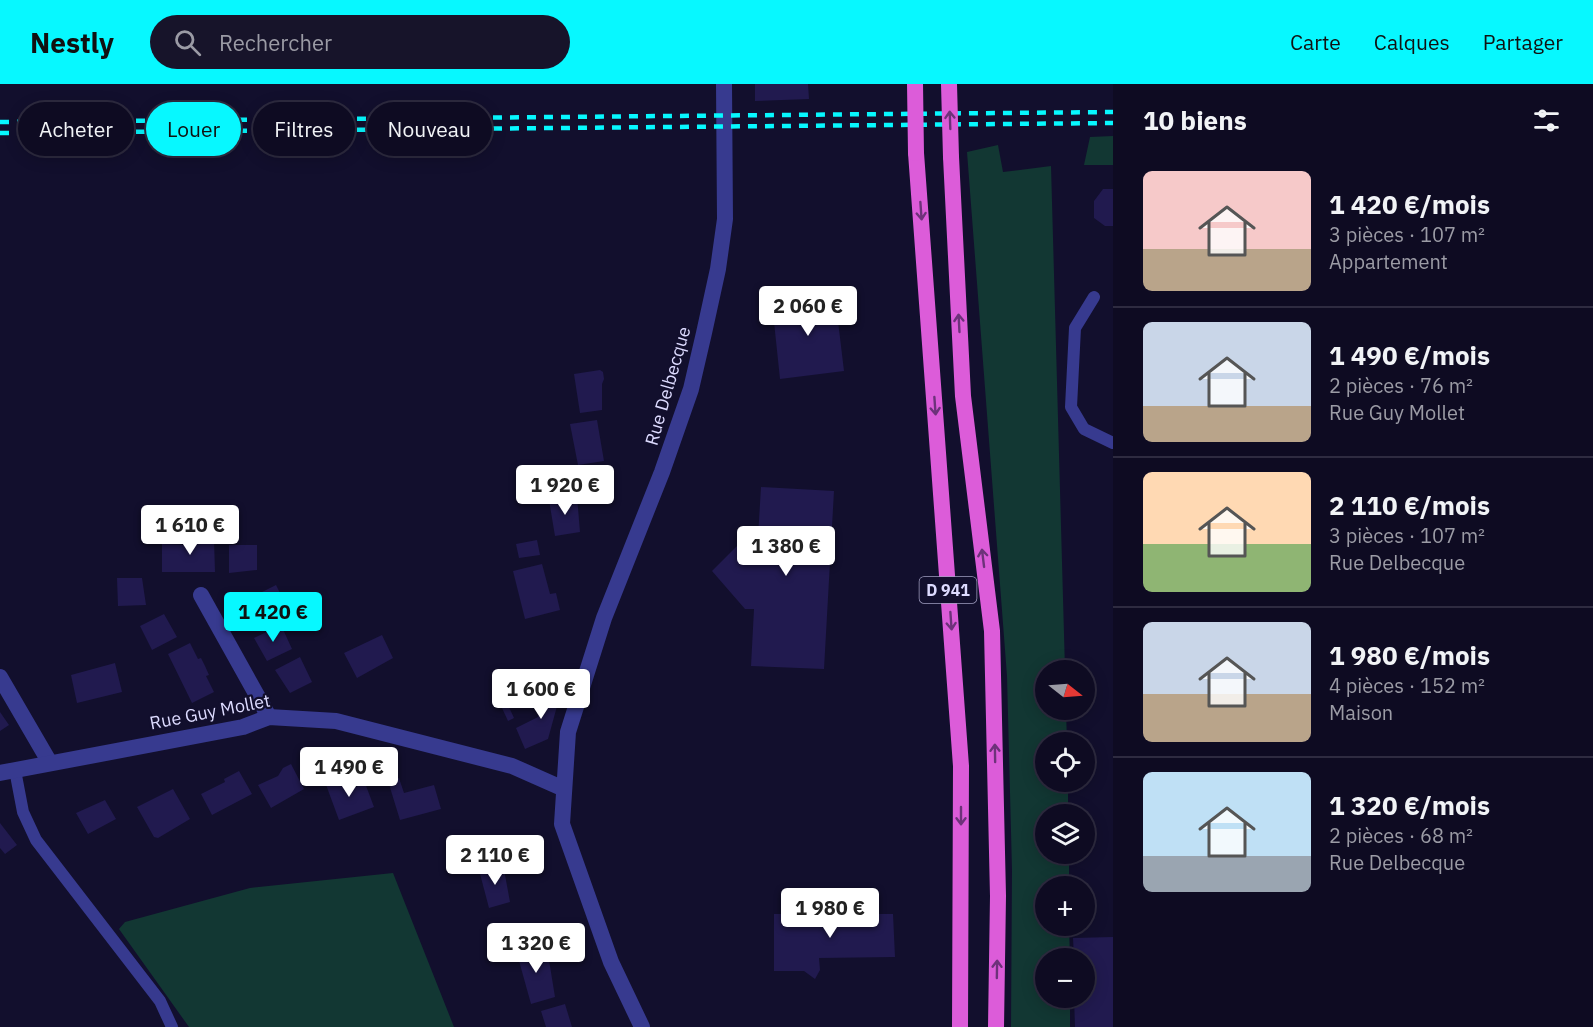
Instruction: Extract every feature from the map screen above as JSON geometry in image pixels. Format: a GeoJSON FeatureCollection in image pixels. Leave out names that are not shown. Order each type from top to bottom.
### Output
{"type":"FeatureCollection","features":[{"type":"Feature","properties":{"kind":"highway","name":"D 941"},"geometry":{"type":"LineString","coordinates":[[915,84],[916,153],[961,766],[960,1027]]}},
{"type":"Feature","properties":{"kind":"highway","name":"D 941"},"geometry":{"type":"LineString","coordinates":[[949,84],[963,396],[992,631],[998,896],[996,1027]]}},
{"type":"Feature","properties":{"kind":"street","name":"Rue Delbecque"},"geometry":{"type":"LineString","coordinates":[[642,1027],[610,962],[562,825],[568,732],[579,691],[691,389],[718,269],[725,219],[724,84]]}},
{"type":"Feature","properties":{"kind":"street"},"geometry":{"type":"LineString","coordinates":[[201,596],[269,717]]}},
{"type":"Feature","properties":{"kind":"street"},"geometry":{"type":"LineString","coordinates":[[0,677],[50,763]]}},
{"type":"Feature","properties":{"kind":"street","name":"Rue Guy Mollet"},"geometry":{"type":"LineString","coordinates":[[8,772],[243,727],[269,717],[336,721],[512,766],[564,789]]}},
{"type":"Feature","properties":{"kind":"lane"},"geometry":{"type":"LineString","coordinates":[[1094,297],[1076,328],[1071,407],[1084,429],[1113,443]]}},
{"type":"Feature","properties":{"kind":"lane"},"geometry":{"type":"LineString","coordinates":[[8,772],[36,840],[160,1001],[172,1027]]}},
{"type":"Feature","properties":{"kind":"green space"},"geometry":{"type":"Polygon","coordinates":[[[1113,136],[1113,165],[1084,165],[1090,137],[1113,136]]]}},
{"type":"Feature","properties":{"kind":"green space"},"geometry":{"type":"Polygon","coordinates":[[[998,145],[1003,172],[1051,166],[1065,660],[1035,660],[1035,720],[1066,720],[1067,732],[1035,732],[1035,792],[1068,792],[1068,804],[1035,804],[1035,864],[1069,864],[1069,876],[1035,876],[1035,936],[1069,936],[1070,948],[1035,948],[1035,1008],[1070,1008],[1070,1027],[1011,1027],[1012,870],[1007,676],[967,152],[998,145]]]}},
{"type":"Feature","properties":{"kind":"green space"},"geometry":{"type":"Polygon","coordinates":[[[393,873],[454,1027],[189,1027],[119,929],[125,922],[250,888],[393,873]]]}},
{"type":"Feature","properties":{"kind":"building"},"geometry":{"type":"Polygon","coordinates":[[[755,84],[808,84],[809,99],[755,101],[755,84]]]}},
{"type":"Feature","properties":{"kind":"building"},"geometry":{"type":"Polygon","coordinates":[[[1103,189],[1113,189],[1113,226],[1105,226],[1094,218],[1094,201],[1103,189]]]}},
{"type":"Feature","properties":{"kind":"building"},"geometry":{"type":"Polygon","coordinates":[[[835,296],[844,371],[780,379],[772,303],[835,296]]]}},
{"type":"Feature","properties":{"kind":"building"},"geometry":{"type":"Polygon","coordinates":[[[600,370],[603,372],[604,379],[602,410],[580,413],[574,374],[600,370]]]}},
{"type":"Feature","properties":{"kind":"building"},"geometry":{"type":"Polygon","coordinates":[[[597,420],[604,461],[578,465],[570,424],[597,420]]]}},
{"type":"Feature","properties":{"kind":"building"},"geometry":{"type":"Polygon","coordinates":[[[761,487],[834,491],[824,669],[751,666],[754,609],[745,609],[712,571],[746,537],[758,537],[761,487]]]}},
{"type":"Feature","properties":{"kind":"building"},"geometry":{"type":"Polygon","coordinates":[[[577,496],[580,532],[555,536],[549,500],[577,496]]]}},
{"type":"Feature","properties":{"kind":"building"},"geometry":{"type":"Polygon","coordinates":[[[189,536],[212,536],[215,572],[162,572],[162,544],[189,545],[189,536]]]}},
{"type":"Feature","properties":{"kind":"building"},"geometry":{"type":"Polygon","coordinates":[[[537,540],[540,555],[519,558],[516,544],[537,540]]]}},
{"type":"Feature","properties":{"kind":"building"},"geometry":{"type":"Polygon","coordinates":[[[229,545],[257,545],[257,570],[229,573],[229,545]]]}},
{"type":"Feature","properties":{"kind":"building"},"geometry":{"type":"Polygon","coordinates":[[[542,564],[550,594],[556,593],[560,610],[525,619],[513,571],[542,564]]]}},
{"type":"Feature","properties":{"kind":"building"},"geometry":{"type":"Polygon","coordinates":[[[117,578],[142,578],[146,605],[118,606],[117,578]]]}},
{"type":"Feature","properties":{"kind":"building"},"geometry":{"type":"Polygon","coordinates":[[[276,585],[288,609],[263,621],[252,597],[276,585]]]}},
{"type":"Feature","properties":{"kind":"building"},"geometry":{"type":"Polygon","coordinates":[[[164,614],[177,637],[152,650],[140,626],[164,614]]]}},
{"type":"Feature","properties":{"kind":"building"},"geometry":{"type":"Polygon","coordinates":[[[281,625],[292,649],[267,661],[254,638],[281,625]]]}},
{"type":"Feature","properties":{"kind":"building"},"geometry":{"type":"Polygon","coordinates":[[[382,635],[393,658],[357,678],[344,653],[382,635]]]}},
{"type":"Feature","properties":{"kind":"building"},"geometry":{"type":"Polygon","coordinates":[[[190,643],[198,659],[201,658],[205,666],[209,675],[206,676],[214,692],[192,703],[168,654],[190,643]]]}},
{"type":"Feature","properties":{"kind":"building"},"geometry":{"type":"Polygon","coordinates":[[[300,657],[312,682],[290,693],[275,670],[300,657]]]}},
{"type":"Feature","properties":{"kind":"building"},"geometry":{"type":"Polygon","coordinates":[[[115,663],[122,692],[77,703],[71,675],[115,663]]]}},
{"type":"Feature","properties":{"kind":"building"},"geometry":{"type":"Polygon","coordinates":[[[548,684],[562,688],[548,739],[525,749],[516,728],[538,717],[548,684]]]}},
{"type":"Feature","properties":{"kind":"building"},"geometry":{"type":"Polygon","coordinates":[[[508,705],[514,718],[508,721],[502,708],[508,705]]]}},
{"type":"Feature","properties":{"kind":"building"},"geometry":{"type":"Polygon","coordinates":[[[0,712],[9,725],[0,731],[0,712]]]}},
{"type":"Feature","properties":{"kind":"building"},"geometry":{"type":"Polygon","coordinates":[[[291,764],[304,789],[271,808],[258,785],[278,776],[283,768],[291,764]]]}},
{"type":"Feature","properties":{"kind":"building"},"geometry":{"type":"Polygon","coordinates":[[[239,771],[252,794],[212,815],[201,794],[225,782],[224,779],[239,771]]]}},
{"type":"Feature","properties":{"kind":"building"},"geometry":{"type":"Polygon","coordinates":[[[341,776],[346,791],[365,783],[374,807],[339,820],[325,782],[341,776]]]}},
{"type":"Feature","properties":{"kind":"building"},"geometry":{"type":"Polygon","coordinates":[[[399,778],[404,793],[434,785],[441,809],[400,820],[388,781],[399,778]]]}},
{"type":"Feature","properties":{"kind":"building"},"geometry":{"type":"Polygon","coordinates":[[[173,789],[190,819],[158,838],[154,837],[137,807],[173,789]]]}},
{"type":"Feature","properties":{"kind":"building"},"geometry":{"type":"Polygon","coordinates":[[[105,800],[116,819],[88,834],[76,813],[105,800]]]}},
{"type":"Feature","properties":{"kind":"building"},"geometry":{"type":"Polygon","coordinates":[[[0,823],[17,845],[5,854],[0,848],[0,823]]]}},
{"type":"Feature","properties":{"kind":"building"},"geometry":{"type":"Polygon","coordinates":[[[503,864],[510,902],[489,908],[479,870],[503,864]]]}},
{"type":"Feature","properties":{"kind":"building"},"geometry":{"type":"Polygon","coordinates":[[[774,914],[893,914],[895,957],[819,958],[820,970],[815,979],[804,971],[774,971],[774,914]]]}},
{"type":"Feature","properties":{"kind":"building"},"geometry":{"type":"Polygon","coordinates":[[[1113,937],[1113,1027],[1075,1027],[1074,1008],[1095,1008],[1095,948],[1074,948],[1073,938],[1113,937]]]}},
{"type":"Feature","properties":{"kind":"building"},"geometry":{"type":"Polygon","coordinates":[[[540,944],[545,961],[549,960],[555,997],[531,1004],[516,950],[540,944]]]}},
{"type":"Feature","properties":{"kind":"building"},"geometry":{"type":"Polygon","coordinates":[[[565,1004],[572,1027],[546,1027],[541,1011],[565,1004]]]}},
{"type":"Feature","properties":{"kind":"railway"},"geometry":{"type":"LineString","coordinates":[[0,122],[1113,112]]}},
{"type":"Feature","properties":{"kind":"railway"},"geometry":{"type":"LineString","coordinates":[[0,133],[1113,123]]}}]}
